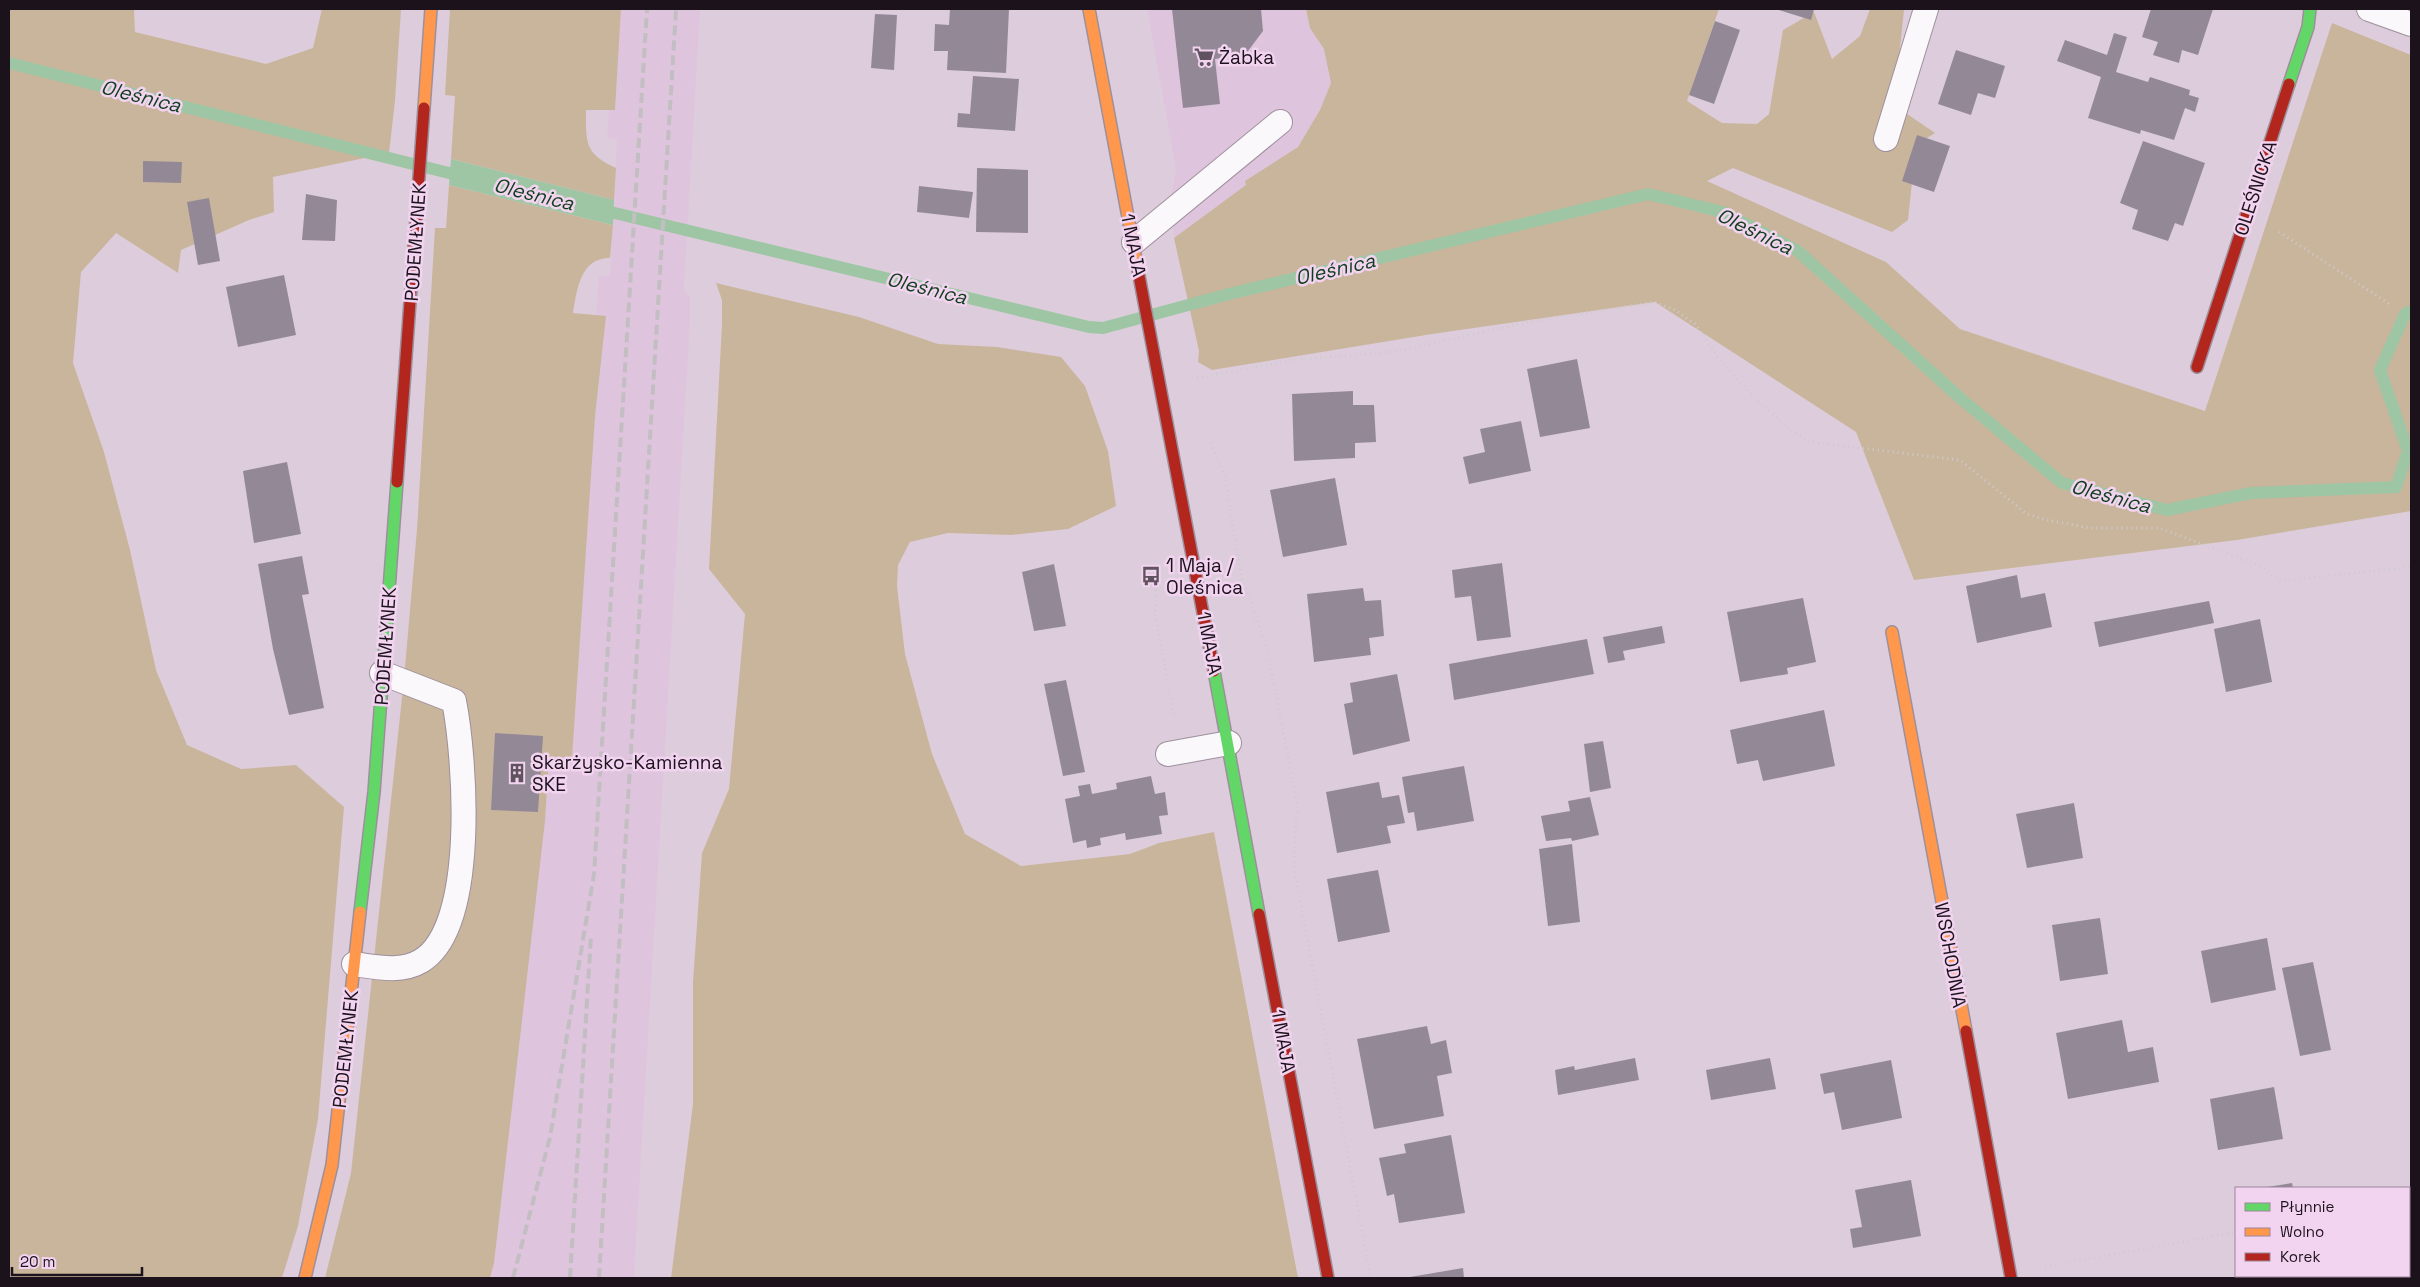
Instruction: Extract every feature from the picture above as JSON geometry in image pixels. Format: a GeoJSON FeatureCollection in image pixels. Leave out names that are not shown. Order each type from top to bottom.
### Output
{"type":"FeatureCollection","features":[{"type":"Feature","properties":{"kind":"street","name":"PODEMŁYNEK"},"geometry":{"type":"LineString","coordinates":[[305,1278],[332,1165],[374,792],[431,9]]}},
{"type":"Feature","properties":{"kind":"street","name":"1 MAJA"},"geometry":{"type":"LineString","coordinates":[[1089,9],[1229,743],[1328,1278]]}},
{"type":"Feature","properties":{"kind":"street","name":"OLEŚNICKA"},"geometry":{"type":"LineString","coordinates":[[2197,368],[2308,27],[2310,9]]}},
{"type":"Feature","properties":{"kind":"street","name":"WSCHODNIA"},"geometry":{"type":"LineString","coordinates":[[1892,632],[2011,1278]]}},
{"type":"Feature","properties":{"kind":"lane"},"geometry":{"type":"LineString","coordinates":[[1886,139],[1926,9]]}},
{"type":"Feature","properties":{"kind":"lane"},"geometry":{"type":"LineString","coordinates":[[2369,9],[2411,24]]}},
{"type":"Feature","properties":{"kind":"lane"},"geometry":{"type":"LineString","coordinates":[[1134,242],[1280,122]]}},
{"type":"Feature","properties":{"kind":"lane"},"geometry":{"type":"LineString","coordinates":[[354,964],[394,969],[420,961],[434,951],[447,928],[456,904],[460,878],[463,797],[461,740],[454,701],[382,673]]}},
{"type":"Feature","properties":{"kind":"lane"},"geometry":{"type":"LineString","coordinates":[[1168,754],[1229,743]]}},
{"type":"Feature","properties":{"kind":"path"},"geometry":{"type":"LineString","coordinates":[[2248,211],[2391,305]]}},
{"type":"Feature","properties":{"kind":"path"},"geometry":{"type":"LineString","coordinates":[[1194,379],[1293,360],[1394,352],[1533,321],[1655,302],[1675,310],[1695,324],[1721,361],[1754,397],[1788,428],[1811,442],[1960,460],[2027,514],[2047,520],[2090,528],[2158,528],[2261,566],[2280,581],[2411,567]]}},
{"type":"Feature","properties":{"kind":"path"},"geometry":{"type":"LineString","coordinates":[[1208,436],[1225,478],[1242,580],[1266,644],[1296,802],[1294,867],[1371,1278]]}},
{"type":"Feature","properties":{"kind":"path"},"geometry":{"type":"LineString","coordinates":[[2037,1268],[2235,1232]]}},
{"type":"Feature","properties":{"kind":"shaded area"},"geometry":{"type":"Polygon","coordinates":[[[9,9],[134,9],[135,32],[266,64],[313,48],[322,9],[401,9],[395,101],[389,153],[273,177],[274,212],[249,220],[181,250],[178,273],[116,233],[81,272],[73,363],[104,452],[130,550],[156,670],[187,745],[241,769],[296,765],[344,807],[318,1119],[298,1226],[282,1278],[9,1278],[9,9]]]}},
{"type":"Feature","properties":{"kind":"shaded area"},"geometry":{"type":"Polygon","coordinates":[[[450,9],[621,9],[615,110],[586,110],[587,138],[592,151],[606,163],[616,168],[614,200],[451,159],[455,96],[445,95],[450,9]]]}},
{"type":"Feature","properties":{"kind":"shaded area"},"geometry":{"type":"Polygon","coordinates":[[[621,9],[700,9],[684,290],[690,296],[690,321],[634,1278],[490,1278],[494,1263],[545,821],[549,757],[572,757],[595,417],[606,317],[596,316],[599,276],[609,276],[611,260],[617,139],[607,138],[609,110],[615,110],[621,9]]]}},
{"type":"Feature","properties":{"kind":"shaded area"},"geometry":{"type":"Polygon","coordinates":[[[1147,9],[1315,9],[1333,88],[1298,147],[1174,238],[1171,198],[1176,169],[1147,9]]]}},
{"type":"Feature","properties":{"kind":"shaded area"},"geometry":{"type":"Polygon","coordinates":[[[1306,9],[1719,9],[1687,101],[1722,123],[1757,124],[1769,114],[1783,30],[1814,12],[1832,59],[1860,36],[1870,9],[1902,9],[1904,10],[1894,105],[1935,133],[1916,145],[1908,220],[1892,232],[1733,168],[1707,181],[1886,262],[1960,329],[2205,411],[2332,23],[2411,55],[2411,511],[2237,540],[1914,580],[1856,432],[1655,302],[1432,334],[1212,370],[1198,362],[1199,351],[1174,238],[1246,185],[1245,181],[1298,147],[1320,110],[1331,83],[1324,49],[1310,28],[1306,9]]]}},
{"type":"Feature","properties":{"kind":"shaded area"},"geometry":{"type":"Polygon","coordinates":[[[449,185],[613,225],[610,258],[600,259],[586,269],[576,295],[573,313],[606,316],[595,417],[572,758],[549,758],[545,821],[494,1263],[490,1278],[325,1278],[351,1173],[404,679],[417,529],[435,228],[446,228],[449,185]]]}},
{"type":"Feature","properties":{"kind":"shaded area"},"geometry":{"type":"Polygon","coordinates":[[[716,283],[859,317],[938,344],[997,347],[1061,357],[1085,386],[1108,451],[1116,506],[1068,529],[1011,535],[948,533],[910,542],[898,565],[897,586],[905,654],[932,754],[965,834],[1021,866],[1130,854],[1159,843],[1214,832],[1298,1278],[671,1278],[693,1104],[693,982],[702,853],[729,789],[745,614],[709,569],[722,324],[722,300],[716,283]]]}},
{"type":"Feature","properties":{"kind":"water"},"geometry":{"type":"Polygon","coordinates":[[[451,159],[614,200],[613,225],[449,185],[451,159]]]}},
{"type":"Feature","properties":{"kind":"building"},"geometry":{"type":"Polygon","coordinates":[[[950,9],[1009,9],[1006,73],[947,70],[948,51],[934,51],[935,24],[949,25],[950,9]]]}},
{"type":"Feature","properties":{"kind":"building","name":"Żabka"},"geometry":{"type":"Polygon","coordinates":[[[1172,9],[1261,9],[1263,31],[1245,55],[1215,59],[1220,104],[1183,108],[1172,9]]]}},
{"type":"Feature","properties":{"kind":"building"},"geometry":{"type":"Polygon","coordinates":[[[1776,9],[1814,9],[1811,20],[1776,9]]]}},
{"type":"Feature","properties":{"kind":"building"},"geometry":{"type":"Polygon","coordinates":[[[2151,9],[2213,9],[2198,55],[2182,50],[2179,63],[2153,55],[2158,42],[2142,37],[2151,9]]]}},
{"type":"Feature","properties":{"kind":"building"},"geometry":{"type":"Polygon","coordinates":[[[875,14],[897,15],[894,70],[871,68],[875,14]]]}},
{"type":"Feature","properties":{"kind":"building"},"geometry":{"type":"Polygon","coordinates":[[[1715,21],[1740,30],[1714,104],[1689,95],[1715,21]]]}},
{"type":"Feature","properties":{"kind":"building"},"geometry":{"type":"Polygon","coordinates":[[[2114,33],[2127,37],[2116,72],[2148,82],[2150,77],[2190,90],[2189,95],[2199,98],[2195,112],[2185,108],[2174,140],[2141,130],[2140,134],[2088,118],[2101,77],[2057,61],[2065,40],[2107,55],[2114,33]]]}},
{"type":"Feature","properties":{"kind":"building"},"geometry":{"type":"Polygon","coordinates":[[[1956,50],[2005,66],[1995,98],[1978,93],[1971,115],[1938,104],[1956,50]]]}},
{"type":"Feature","properties":{"kind":"building"},"geometry":{"type":"Polygon","coordinates":[[[973,76],[1019,79],[1015,131],[957,127],[958,113],[970,114],[973,76]]]}},
{"type":"Feature","properties":{"kind":"building"},"geometry":{"type":"Polygon","coordinates":[[[1917,135],[1950,146],[1934,192],[1902,181],[1917,135]]]}},
{"type":"Feature","properties":{"kind":"building"},"geometry":{"type":"Polygon","coordinates":[[[2143,141],[2205,163],[2183,226],[2175,223],[2168,241],[2132,229],[2138,210],[2120,203],[2143,141]]]}},
{"type":"Feature","properties":{"kind":"building"},"geometry":{"type":"Polygon","coordinates":[[[143,161],[182,162],[181,183],[143,182],[143,161]]]}},
{"type":"Feature","properties":{"kind":"building"},"geometry":{"type":"Polygon","coordinates":[[[977,168],[1028,170],[1028,233],[976,232],[977,168]]]}},
{"type":"Feature","properties":{"kind":"building"},"geometry":{"type":"Polygon","coordinates":[[[919,186],[973,192],[969,218],[917,212],[919,186]]]}},
{"type":"Feature","properties":{"kind":"building"},"geometry":{"type":"Polygon","coordinates":[[[306,194],[337,200],[335,241],[302,240],[306,194]]]}},
{"type":"Feature","properties":{"kind":"building"},"geometry":{"type":"Polygon","coordinates":[[[209,198],[220,261],[198,265],[187,202],[209,198]]]}},
{"type":"Feature","properties":{"kind":"building"},"geometry":{"type":"Polygon","coordinates":[[[284,275],[296,335],[238,347],[226,287],[284,275]]]}},
{"type":"Feature","properties":{"kind":"building"},"geometry":{"type":"Polygon","coordinates":[[[1577,359],[1590,428],[1540,437],[1527,369],[1577,359]]]}},
{"type":"Feature","properties":{"kind":"building"},"geometry":{"type":"Polygon","coordinates":[[[1353,391],[1353,405],[1374,405],[1376,442],[1355,443],[1355,458],[1294,461],[1292,394],[1353,391]]]}},
{"type":"Feature","properties":{"kind":"building"},"geometry":{"type":"Polygon","coordinates":[[[1521,421],[1531,471],[1469,484],[1463,457],[1485,452],[1480,429],[1521,421]]]}},
{"type":"Feature","properties":{"kind":"building"},"geometry":{"type":"Polygon","coordinates":[[[287,462],[301,534],[254,543],[243,471],[287,462]]]}},
{"type":"Feature","properties":{"kind":"building"},"geometry":{"type":"Polygon","coordinates":[[[1335,478],[1347,545],[1283,557],[1270,490],[1335,478]]]}},
{"type":"Feature","properties":{"kind":"building"},"geometry":{"type":"Polygon","coordinates":[[[302,556],[309,594],[302,595],[324,708],[289,715],[273,649],[258,564],[302,556]]]}},
{"type":"Feature","properties":{"kind":"building"},"geometry":{"type":"Polygon","coordinates":[[[1502,563],[1511,637],[1477,641],[1471,596],[1455,598],[1452,570],[1502,563]]]}},
{"type":"Feature","properties":{"kind":"building"},"geometry":{"type":"Polygon","coordinates":[[[1054,564],[1066,626],[1034,631],[1022,572],[1054,564]]]}},
{"type":"Feature","properties":{"kind":"building"},"geometry":{"type":"Polygon","coordinates":[[[2017,575],[2021,598],[2045,593],[2052,627],[1977,643],[1966,586],[2017,575]]]}},
{"type":"Feature","properties":{"kind":"building"},"geometry":{"type":"Polygon","coordinates":[[[1363,588],[1365,601],[1381,600],[1384,636],[1369,638],[1371,655],[1314,662],[1307,594],[1363,588]]]}},
{"type":"Feature","properties":{"kind":"building"},"geometry":{"type":"Polygon","coordinates":[[[1803,598],[1816,662],[1787,668],[1788,674],[1740,682],[1727,612],[1803,598]]]}},
{"type":"Feature","properties":{"kind":"building"},"geometry":{"type":"Polygon","coordinates":[[[2209,601],[2214,623],[2099,647],[2094,622],[2209,601]]]}},
{"type":"Feature","properties":{"kind":"building"},"geometry":{"type":"Polygon","coordinates":[[[2260,619],[2272,682],[2226,692],[2214,629],[2260,619]]]}},
{"type":"Feature","properties":{"kind":"building"},"geometry":{"type":"Polygon","coordinates":[[[1662,626],[1665,643],[1623,651],[1625,660],[1608,663],[1603,637],[1662,626]]]}},
{"type":"Feature","properties":{"kind":"building"},"geometry":{"type":"Polygon","coordinates":[[[1587,639],[1594,674],[1454,700],[1449,664],[1587,639]]]}},
{"type":"Feature","properties":{"kind":"building"},"geometry":{"type":"Polygon","coordinates":[[[1397,674],[1410,741],[1353,755],[1344,704],[1353,702],[1350,683],[1397,674]]]}},
{"type":"Feature","properties":{"kind":"building"},"geometry":{"type":"Polygon","coordinates":[[[1066,680],[1085,772],[1063,776],[1044,684],[1066,680]]]}},
{"type":"Feature","properties":{"kind":"building"},"geometry":{"type":"Polygon","coordinates":[[[1824,710],[1835,766],[1763,781],[1758,760],[1737,764],[1730,730],[1824,710]]]}},
{"type":"Feature","properties":{"kind":"building","name":"Skarżysko-Kamienna SKE"},"geometry":{"type":"Polygon","coordinates":[[[495,733],[543,736],[538,812],[491,810],[495,733]]]}},
{"type":"Feature","properties":{"kind":"building"},"geometry":{"type":"Polygon","coordinates":[[[1603,741],[1611,788],[1590,792],[1584,744],[1603,741]]]}},
{"type":"Feature","properties":{"kind":"building"},"geometry":{"type":"Polygon","coordinates":[[[1464,766],[1474,821],[1417,831],[1414,812],[1408,813],[1402,777],[1464,766]]]}},
{"type":"Feature","properties":{"kind":"building"},"geometry":{"type":"Polygon","coordinates":[[[1151,776],[1155,794],[1165,792],[1168,815],[1159,816],[1162,834],[1126,840],[1125,833],[1100,838],[1101,845],[1087,848],[1086,840],[1073,843],[1065,799],[1080,796],[1078,786],[1090,784],[1092,794],[1117,789],[1116,783],[1151,776]]]}},
{"type":"Feature","properties":{"kind":"building"},"geometry":{"type":"Polygon","coordinates":[[[1379,782],[1382,798],[1399,795],[1405,823],[1387,826],[1391,843],[1337,853],[1326,792],[1379,782]]]}},
{"type":"Feature","properties":{"kind":"building"},"geometry":{"type":"Polygon","coordinates":[[[1590,797],[1599,835],[1572,841],[1571,838],[1546,841],[1541,816],[1570,811],[1568,801],[1590,797]]]}},
{"type":"Feature","properties":{"kind":"building"},"geometry":{"type":"Polygon","coordinates":[[[2074,803],[2083,858],[2027,868],[2016,814],[2074,803]]]}},
{"type":"Feature","properties":{"kind":"building"},"geometry":{"type":"Polygon","coordinates":[[[1572,844],[1580,922],[1548,926],[1539,849],[1572,844]]]}},
{"type":"Feature","properties":{"kind":"building"},"geometry":{"type":"Polygon","coordinates":[[[1378,870],[1390,932],[1338,942],[1327,879],[1378,870]]]}},
{"type":"Feature","properties":{"kind":"building"},"geometry":{"type":"Polygon","coordinates":[[[2100,918],[2108,974],[2060,981],[2052,925],[2100,918]]]}},
{"type":"Feature","properties":{"kind":"building"},"geometry":{"type":"Polygon","coordinates":[[[2267,938],[2276,990],[2211,1003],[2201,951],[2267,938]]]}},
{"type":"Feature","properties":{"kind":"building"},"geometry":{"type":"Polygon","coordinates":[[[2313,962],[2331,1050],[2300,1056],[2282,968],[2313,962]]]}},
{"type":"Feature","properties":{"kind":"building"},"geometry":{"type":"Polygon","coordinates":[[[2122,1020],[2128,1052],[2153,1047],[2159,1082],[2068,1099],[2056,1033],[2122,1020]]]}},
{"type":"Feature","properties":{"kind":"building"},"geometry":{"type":"Polygon","coordinates":[[[1427,1026],[1431,1044],[1446,1040],[1452,1073],[1437,1076],[1444,1116],[1374,1129],[1357,1039],[1427,1026]]]}},
{"type":"Feature","properties":{"kind":"building"},"geometry":{"type":"Polygon","coordinates":[[[1635,1058],[1639,1080],[1558,1095],[1555,1070],[1574,1066],[1575,1070],[1635,1058]]]}},
{"type":"Feature","properties":{"kind":"building"},"geometry":{"type":"Polygon","coordinates":[[[1770,1058],[1776,1089],[1711,1100],[1706,1070],[1770,1058]]]}},
{"type":"Feature","properties":{"kind":"building"},"geometry":{"type":"Polygon","coordinates":[[[1891,1060],[1902,1118],[1842,1130],[1834,1092],[1824,1094],[1820,1074],[1891,1060]]]}},
{"type":"Feature","properties":{"kind":"building"},"geometry":{"type":"Polygon","coordinates":[[[2274,1087],[2283,1139],[2218,1150],[2210,1099],[2274,1087]]]}},
{"type":"Feature","properties":{"kind":"building"},"geometry":{"type":"Polygon","coordinates":[[[1451,1135],[1465,1213],[1399,1223],[1394,1194],[1387,1196],[1379,1158],[1406,1153],[1404,1144],[1451,1135]]]}},
{"type":"Feature","properties":{"kind":"building"},"geometry":{"type":"Polygon","coordinates":[[[1911,1180],[1921,1236],[1853,1248],[1850,1229],[1862,1227],[1855,1190],[1911,1180]]]}},
{"type":"Feature","properties":{"kind":"building"},"geometry":{"type":"Polygon","coordinates":[[[2292,1183],[2293,1187],[2267,1187],[2292,1183]]]}},
{"type":"Feature","properties":{"kind":"building"},"geometry":{"type":"Polygon","coordinates":[[[1463,1268],[1464,1278],[1410,1278],[1410,1277],[1463,1268]]]}},
{"type":"Feature","properties":{"kind":"waterway","name":"Oleśnica"},"geometry":{"type":"LineString","coordinates":[[9,63],[465,177]]}},
{"type":"Feature","properties":{"kind":"waterway","name":"Oleśnica"},"geometry":{"type":"LineString","coordinates":[[598,209],[1089,327],[1103,328],[1229,294],[1648,194],[1723,212],[1798,251],[1959,397],[2062,483],[2167,510],[2251,493],[2396,487],[2408,451],[2380,370],[2405,314],[2411,311]]}},
{"type":"Feature","properties":{"kind":"railway"},"geometry":{"type":"LineString","coordinates":[[513,1278],[550,1137],[594,874],[647,9]]}},
{"type":"Feature","properties":{"kind":"railway"},"geometry":{"type":"LineString","coordinates":[[599,1278],[676,9]]}},
{"type":"Feature","properties":{"kind":"railway"},"geometry":{"type":"LineString","coordinates":[[570,1278],[591,936]]}},
{"type":"Feature","properties":{"kind":"traffic: fast"},"geometry":{"type":"LineString","coordinates":[[2289,84],[2308,27],[2310,9]]}},
{"type":"Feature","properties":{"kind":"traffic: fast"},"geometry":{"type":"LineString","coordinates":[[360,912],[374,792],[397,482]]}},
{"type":"Feature","properties":{"kind":"traffic: fast"},"geometry":{"type":"LineString","coordinates":[[1214,671],[1259,914]]}},
{"type":"Feature","properties":{"kind":"traffic: slow"},"geometry":{"type":"LineString","coordinates":[[424,108],[431,9]]}},
{"type":"Feature","properties":{"kind":"traffic: slow"},"geometry":{"type":"LineString","coordinates":[[1089,9],[1137,265]]}},
{"type":"Feature","properties":{"kind":"traffic: slow"},"geometry":{"type":"LineString","coordinates":[[1892,632],[1966,1031]]}},
{"type":"Feature","properties":{"kind":"traffic: slow"},"geometry":{"type":"LineString","coordinates":[[305,1278],[332,1165],[360,912]]}},
{"type":"Feature","properties":{"kind":"traffic: jam"},"geometry":{"type":"LineString","coordinates":[[2197,367],[2289,84]]}},
{"type":"Feature","properties":{"kind":"traffic: jam"},"geometry":{"type":"LineString","coordinates":[[397,482],[424,108]]}},
{"type":"Feature","properties":{"kind":"traffic: jam"},"geometry":{"type":"LineString","coordinates":[[1137,265],[1214,671]]}},
{"type":"Feature","properties":{"kind":"traffic: jam"},"geometry":{"type":"LineString","coordinates":[[1259,914],[1328,1278]]}},
{"type":"Feature","properties":{"kind":"traffic: jam"},"geometry":{"type":"LineString","coordinates":[[1966,1031],[2011,1278]]}},
{"type":"Feature","properties":{"kind":"place","name":"Żabka"},"geometry":{"type":"Point","coordinates":[1204,57]}},
{"type":"Feature","properties":{"kind":"place","name":"1 Maja / Oleśnica"},"geometry":{"type":"Point","coordinates":[1151,576]}},
{"type":"Feature","properties":{"kind":"place","name":"Skarżysko-Kamienna SKE"},"geometry":{"type":"Point","coordinates":[517,773]}}]}
